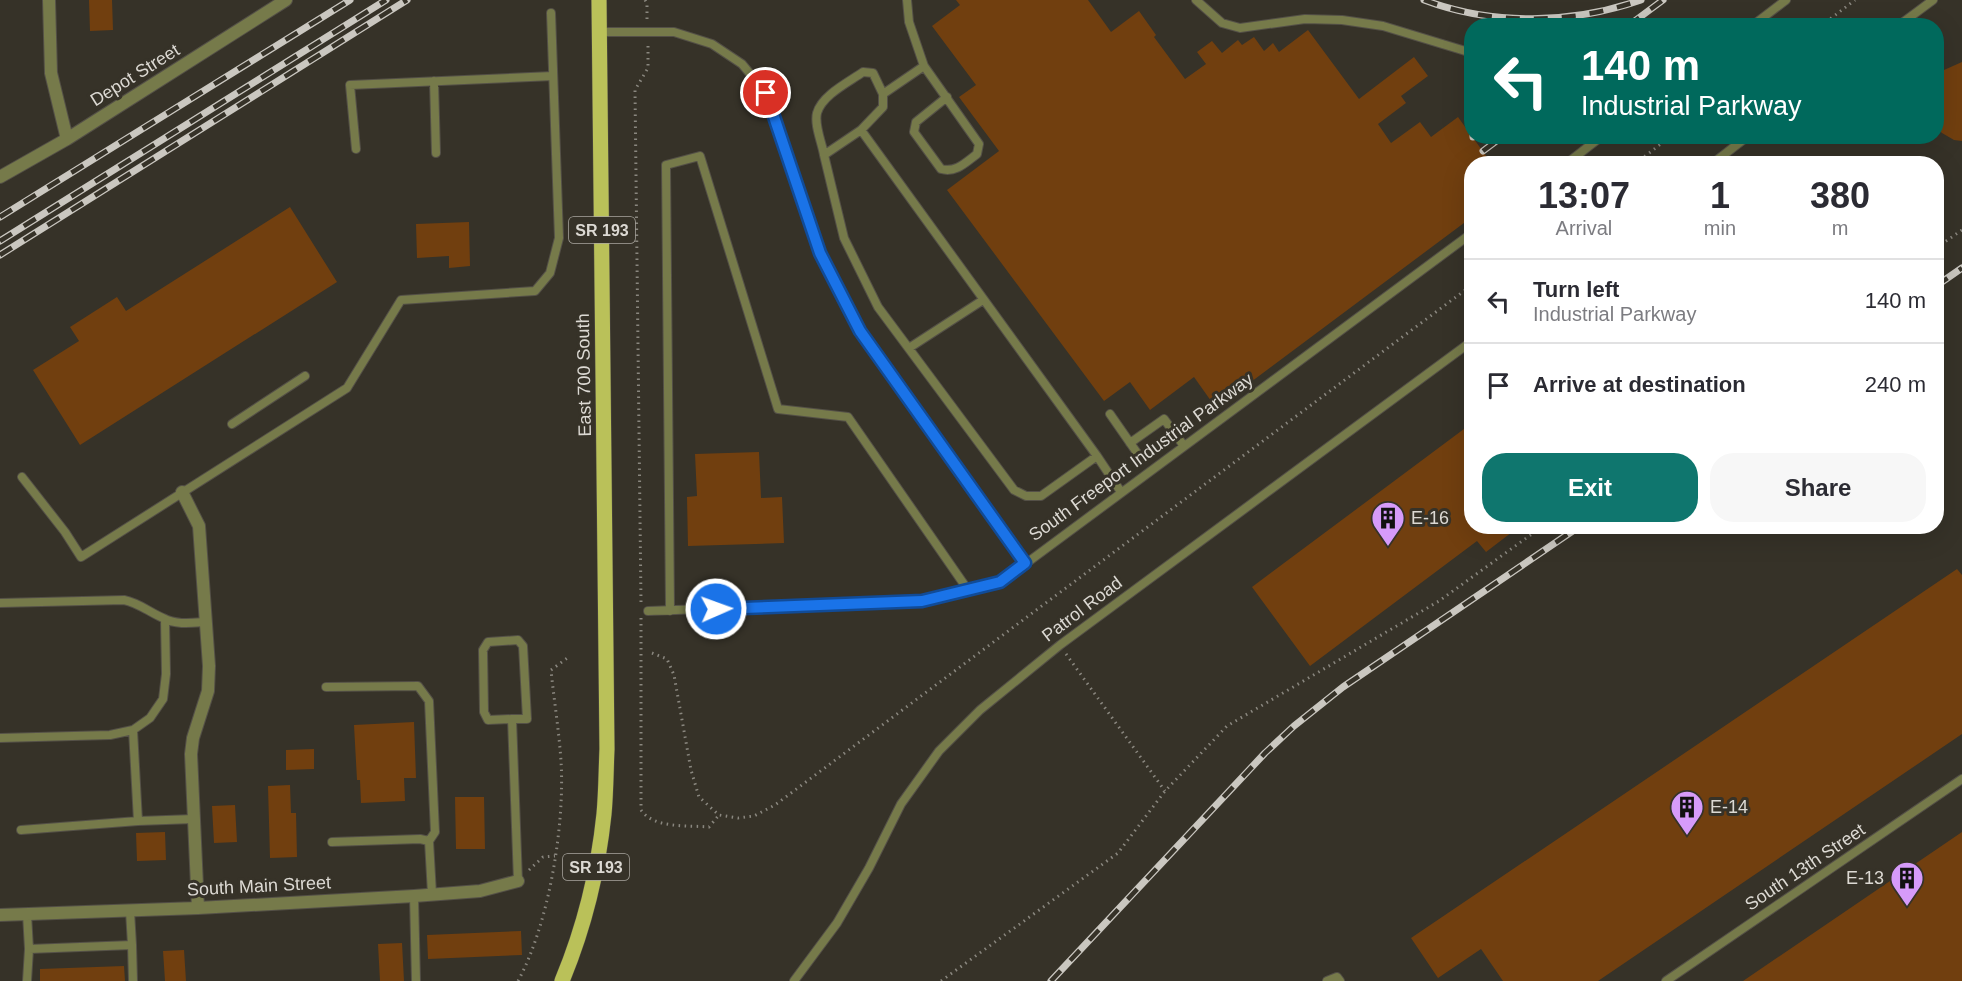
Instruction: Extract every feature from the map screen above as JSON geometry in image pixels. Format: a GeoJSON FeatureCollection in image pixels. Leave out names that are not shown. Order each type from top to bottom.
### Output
{"type":"FeatureCollection","features":[{"type":"Feature","properties":{"kind":"main road","name":"East 700 South"},"geometry":{"type":"LineString","coordinates":[[562,981],[575,949],[598,856],[604,813],[607,749],[599,0]]}},
{"type":"Feature","properties":{"kind":"street"},"geometry":{"type":"LineString","coordinates":[[49,0],[51,73],[67,140]]}},
{"type":"Feature","properties":{"kind":"street","name":"Depot Street"},"geometry":{"type":"LineString","coordinates":[[0,177],[67,140],[286,0]]}},
{"type":"Feature","properties":{"kind":"street"},"geometry":{"type":"LineString","coordinates":[[182,492],[199,526],[206,622],[208,691],[193,738],[191,754],[198,908]]}},
{"type":"Feature","properties":{"kind":"street","name":"South Main Street"},"geometry":{"type":"LineString","coordinates":[[0,915],[198,908],[414,896],[480,891],[518,881]]}},
{"type":"Feature","properties":{"kind":"lane"},"geometry":{"type":"LineString","coordinates":[[907,0],[909,22],[924,66],[947,98],[979,144],[977,154],[959,168],[950,171],[941,169],[914,132],[916,122],[947,98]]}},
{"type":"Feature","properties":{"kind":"lane"},"geometry":{"type":"LineString","coordinates":[[1196,0],[1222,23],[1240,28],[1305,19],[1342,20],[1383,26],[1464,51]]}},
{"type":"Feature","properties":{"kind":"lane"},"geometry":{"type":"LineString","coordinates":[[1760,18],[1774,4],[1786,0]]}},
{"type":"Feature","properties":{"kind":"lane"},"geometry":{"type":"LineString","coordinates":[[1909,18],[1933,0]]}},
{"type":"Feature","properties":{"kind":"lane"},"geometry":{"type":"LineString","coordinates":[[22,477],[81,556],[347,388],[401,300],[535,291],[550,273],[559,238],[551,14]]}},
{"type":"Feature","properties":{"kind":"lane"},"geometry":{"type":"LineString","coordinates":[[599,32],[674,32],[712,44],[742,64],[766,93],[820,253],[860,331],[1025,563]]}},
{"type":"Feature","properties":{"kind":"lane"},"geometry":{"type":"LineString","coordinates":[[883,94],[924,66]]}},
{"type":"Feature","properties":{"kind":"lane"},"geometry":{"type":"LineString","coordinates":[[824,155],[861,130],[883,107],[883,94],[873,73],[863,72],[829,95],[817,113],[824,155],[844,238],[878,307],[1014,490],[1026,496],[1041,496],[1096,456]]}},
{"type":"Feature","properties":{"kind":"lane"},"geometry":{"type":"LineString","coordinates":[[356,148],[350,85],[553,76]]}},
{"type":"Feature","properties":{"kind":"lane"},"geometry":{"type":"LineString","coordinates":[[434,81],[436,153]]}},
{"type":"Feature","properties":{"kind":"lane"},"geometry":{"type":"LineString","coordinates":[[861,130],[1121,492]]}},
{"type":"Feature","properties":{"kind":"lane"},"geometry":{"type":"LineString","coordinates":[[1576,156],[1592,144]]}},
{"type":"Feature","properties":{"kind":"lane"},"geometry":{"type":"LineString","coordinates":[[1722,156],[1738,144]]}},
{"type":"Feature","properties":{"kind":"lane"},"geometry":{"type":"LineString","coordinates":[[670,610],[666,165],[700,156],[778,410],[848,417],[968,590]]}},
{"type":"Feature","properties":{"kind":"lane","name":"South Freeport Industrial Parkway"},"geometry":{"type":"LineString","coordinates":[[644,613],[670,610],[922,601],[1000,582],[1464,239]]}},
{"type":"Feature","properties":{"kind":"lane"},"geometry":{"type":"LineString","coordinates":[[909,348],[982,300]]}},
{"type":"Feature","properties":{"kind":"lane","name":"Patrol Road"},"geometry":{"type":"LineString","coordinates":[[794,981],[837,922],[869,868],[901,804],[939,751],[980,710],[1060,645],[1464,347]]}},
{"type":"Feature","properties":{"kind":"lane"},"geometry":{"type":"LineString","coordinates":[[232,424],[305,376]]}},
{"type":"Feature","properties":{"kind":"lane"},"geometry":{"type":"LineString","coordinates":[[1110,414],[1142,460]]}},
{"type":"Feature","properties":{"kind":"lane"},"geometry":{"type":"LineString","coordinates":[[1130,443],[1164,419],[1184,446]]}},
{"type":"Feature","properties":{"kind":"lane"},"geometry":{"type":"LineString","coordinates":[[0,603],[124,600],[135,602],[165,619],[182,623],[206,622]]}},
{"type":"Feature","properties":{"kind":"lane"},"geometry":{"type":"LineString","coordinates":[[0,738],[110,735],[134,730],[150,718],[163,699],[166,674],[165,619]]}},
{"type":"Feature","properties":{"kind":"lane"},"geometry":{"type":"LineString","coordinates":[[518,640],[523,646],[527,718],[512,720],[488,720],[484,712],[483,650],[488,642],[518,640]]}},
{"type":"Feature","properties":{"kind":"lane"},"geometry":{"type":"LineString","coordinates":[[326,687],[418,686],[429,701],[435,832],[429,840],[432,894]]}},
{"type":"Feature","properties":{"kind":"lane"},"geometry":{"type":"LineString","coordinates":[[512,720],[518,881]]}},
{"type":"Feature","properties":{"kind":"lane"},"geometry":{"type":"LineString","coordinates":[[134,730],[138,821]]}},
{"type":"Feature","properties":{"kind":"lane","name":"South 13th Street"},"geometry":{"type":"LineString","coordinates":[[1666,981],[1962,779]]}},
{"type":"Feature","properties":{"kind":"lane"},"geometry":{"type":"LineString","coordinates":[[21,830],[194,819]]}},
{"type":"Feature","properties":{"kind":"lane"},"geometry":{"type":"LineString","coordinates":[[332,842],[429,840]]}},
{"type":"Feature","properties":{"kind":"lane"},"geometry":{"type":"LineString","coordinates":[[414,896],[416,981]]}},
{"type":"Feature","properties":{"kind":"lane"},"geometry":{"type":"LineString","coordinates":[[130,911],[133,981]]}},
{"type":"Feature","properties":{"kind":"lane"},"geometry":{"type":"LineString","coordinates":[[27,914],[29,949],[27,981]]}},
{"type":"Feature","properties":{"kind":"lane"},"geometry":{"type":"LineString","coordinates":[[29,949],[132,945]]}},
{"type":"Feature","properties":{"kind":"lane"},"geometry":{"type":"LineString","coordinates":[[1327,981],[1339,979]]}},
{"type":"Feature","properties":{"kind":"path"},"geometry":{"type":"LineString","coordinates":[[1831,18],[1855,0]]}},
{"type":"Feature","properties":{"kind":"path"},"geometry":{"type":"LineString","coordinates":[[641,603],[635,90],[648,68]]}},
{"type":"Feature","properties":{"kind":"path"},"geometry":{"type":"LineString","coordinates":[[1645,156],[1661,144]]}},
{"type":"Feature","properties":{"kind":"path"},"geometry":{"type":"LineString","coordinates":[[1944,242],[1962,230]]}},
{"type":"Feature","properties":{"kind":"path"},"geometry":{"type":"LineString","coordinates":[[652,653],[667,659],[674,675],[691,770],[699,797],[719,815],[738,818],[754,816],[774,805],[1464,291]]}},
{"type":"Feature","properties":{"kind":"path"},"geometry":{"type":"LineString","coordinates":[[941,981],[1118,853],[1165,791],[1227,726],[1439,601],[1533,534]]}},
{"type":"Feature","properties":{"kind":"path"},"geometry":{"type":"LineString","coordinates":[[644,613],[641,810],[646,816],[665,824],[709,827],[719,815]]}},
{"type":"Feature","properties":{"kind":"path"},"geometry":{"type":"LineString","coordinates":[[1060,645],[1165,791]]}},
{"type":"Feature","properties":{"kind":"path"},"geometry":{"type":"LineString","coordinates":[[519,981],[548,900],[560,816],[561,763],[551,670],[570,656]]}},
{"type":"Feature","properties":{"kind":"path"},"geometry":{"type":"LineString","coordinates":[[518,881],[543,857],[555,856]]}},
{"type":"Feature","properties":{"kind":"building"},"geometry":{"type":"Polygon","coordinates":[[[89,0],[112,0],[113,30],[90,31],[89,0]]]}},
{"type":"Feature","properties":{"kind":"building"},"geometry":{"type":"Polygon","coordinates":[[[956,0],[1088,0],[1111,32],[1139,11],[1156,35],[1154,37],[1185,79],[1206,64],[1197,52],[1212,41],[1222,53],[1238,40],[1242,45],[1254,37],[1264,51],[1273,43],[1279,52],[1308,30],[1359,99],[1414,57],[1428,76],[1401,96],[1406,103],[1378,124],[1391,143],[1420,122],[1431,137],[1458,117],[1464,125],[1464,144],[1478,144],[1486,156],[1464,156],[1464,223],[1216,408],[1194,377],[1150,410],[1130,382],[1104,401],[947,190],[999,151],[959,97],[976,85],[932,26],[960,5],[956,0]]]}},
{"type":"Feature","properties":{"kind":"building"},"geometry":{"type":"Polygon","coordinates":[[[1962,62],[1962,141],[1954,140],[1944,134],[1944,70],[1962,62]]]}},
{"type":"Feature","properties":{"kind":"building"},"geometry":{"type":"Polygon","coordinates":[[[290,207],[337,282],[80,445],[33,370],[79,341],[70,327],[117,297],[126,311],[290,207]]]}},
{"type":"Feature","properties":{"kind":"building"},"geometry":{"type":"Polygon","coordinates":[[[469,222],[470,266],[449,268],[449,256],[417,258],[416,224],[469,222]]]}},
{"type":"Feature","properties":{"kind":"building","name":"E-16"},"geometry":{"type":"Polygon","coordinates":[[[1464,429],[1464,534],[1510,534],[1486,552],[1477,541],[1310,666],[1252,587],[1464,429]]]}},
{"type":"Feature","properties":{"kind":"building"},"geometry":{"type":"Polygon","coordinates":[[[759,452],[761,498],[782,497],[784,543],[688,546],[687,497],[697,496],[695,454],[759,452]]]}},
{"type":"Feature","properties":{"kind":"building","name":"E-14"},"geometry":{"type":"Polygon","coordinates":[[[1957,569],[1962,575],[1962,734],[1598,981],[1503,981],[1481,949],[1438,978],[1411,938],[1957,569]]]}},
{"type":"Feature","properties":{"kind":"building"},"geometry":{"type":"Polygon","coordinates":[[[414,722],[416,778],[404,778],[405,801],[361,803],[360,780],[357,780],[354,725],[414,722]]]}},
{"type":"Feature","properties":{"kind":"building"},"geometry":{"type":"Polygon","coordinates":[[[314,749],[314,769],[286,770],[286,750],[314,749]]]}},
{"type":"Feature","properties":{"kind":"building"},"geometry":{"type":"Polygon","coordinates":[[[290,785],[291,813],[296,813],[297,857],[270,858],[268,786],[290,785]]]}},
{"type":"Feature","properties":{"kind":"building"},"geometry":{"type":"Polygon","coordinates":[[[455,797],[484,797],[485,849],[456,849],[455,797]]]}},
{"type":"Feature","properties":{"kind":"building"},"geometry":{"type":"Polygon","coordinates":[[[235,805],[237,842],[214,843],[212,806],[235,805]]]}},
{"type":"Feature","properties":{"kind":"building"},"geometry":{"type":"Polygon","coordinates":[[[165,832],[166,860],[137,861],[136,833],[165,832]]]}},
{"type":"Feature","properties":{"kind":"building","name":"E-13"},"geometry":{"type":"Polygon","coordinates":[[[1962,832],[1962,981],[1743,981],[1962,832]]]}},
{"type":"Feature","properties":{"kind":"building"},"geometry":{"type":"Polygon","coordinates":[[[521,931],[522,955],[428,959],[427,935],[521,931]]]}},
{"type":"Feature","properties":{"kind":"building"},"geometry":{"type":"Polygon","coordinates":[[[402,943],[404,981],[380,981],[378,944],[402,943]]]}},
{"type":"Feature","properties":{"kind":"building"},"geometry":{"type":"Polygon","coordinates":[[[184,950],[186,981],[165,981],[163,951],[184,950]]]}},
{"type":"Feature","properties":{"kind":"building"},"geometry":{"type":"Polygon","coordinates":[[[124,966],[125,981],[40,981],[40,969],[124,966]]]}},
{"type":"Feature","properties":{"kind":"railway"},"geometry":{"type":"LineString","coordinates":[[0,217],[350,0]]}},
{"type":"Feature","properties":{"kind":"railway"},"geometry":{"type":"LineString","coordinates":[[0,241],[386,0]]}},
{"type":"Feature","properties":{"kind":"railway"},"geometry":{"type":"LineString","coordinates":[[0,255],[407,0]]}},
{"type":"Feature","properties":{"kind":"railway"},"geometry":{"type":"LineString","coordinates":[[1424,0],[1450,8],[1505,18]]}},
{"type":"Feature","properties":{"kind":"railway"},"geometry":{"type":"LineString","coordinates":[[1546,18],[1588,14],[1641,0]]}},
{"type":"Feature","properties":{"kind":"railway"},"geometry":{"type":"LineString","coordinates":[[1639,18],[1663,0]]}},
{"type":"Feature","properties":{"kind":"railway"},"geometry":{"type":"LineString","coordinates":[[1483,151],[1492,144]]}},
{"type":"Feature","properties":{"kind":"railway"},"geometry":{"type":"LineString","coordinates":[[1944,280],[1962,268]]}},
{"type":"Feature","properties":{"kind":"railway"},"geometry":{"type":"LineString","coordinates":[[1051,981],[1265,753],[1294,726],[1343,687],[1568,534]]}},
{"type":"Feature","properties":{"kind":"place","name":"E-16"},"geometry":{"type":"Point","coordinates":[1388,547]}},
{"type":"Feature","properties":{"kind":"place","name":"E-14"},"geometry":{"type":"Point","coordinates":[1687,836]}},
{"type":"Feature","properties":{"kind":"place","name":"E-13"},"geometry":{"type":"Point","coordinates":[1907,907]}},
{"type":"Feature","properties":{"kind":"route"},"geometry":{"type":"LineString","coordinates":[[716,609],[922,601],[1000,582],[1025,563],[860,331],[820,253],[766,93]]}}]}
